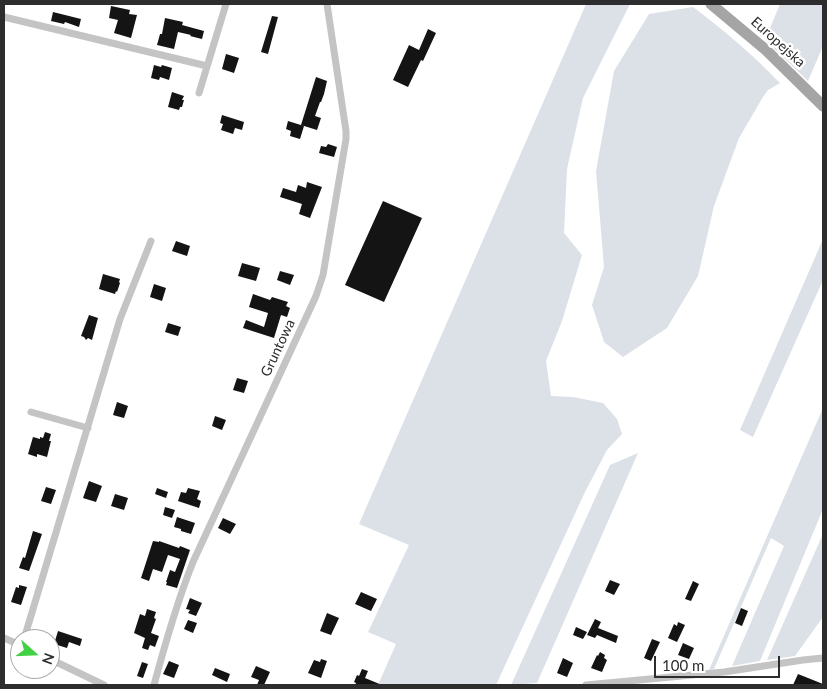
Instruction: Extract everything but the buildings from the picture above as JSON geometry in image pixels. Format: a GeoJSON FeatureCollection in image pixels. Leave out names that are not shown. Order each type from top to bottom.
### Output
{"type":"FeatureCollection","features":[{"type":"Feature","properties":{"kind":"main road","name":"Europejska"},"geometry":{"type":"LineString","coordinates":[[710,4],[766,50],[823,106]]}},
{"type":"Feature","properties":{"kind":"street"},"geometry":{"type":"LineString","coordinates":[[199,93],[226,4]]}},
{"type":"Feature","properties":{"kind":"street","name":"Gruntowa"},"geometry":{"type":"LineString","coordinates":[[154,685],[185,581],[316,296],[323,274],[346,139],[327,4]]}},
{"type":"Feature","properties":{"kind":"street"},"geometry":{"type":"LineString","coordinates":[[4,17],[207,66]]}},
{"type":"Feature","properties":{"kind":"street"},"geometry":{"type":"LineString","coordinates":[[27,629],[120,319],[151,241]]}},
{"type":"Feature","properties":{"kind":"street"},"geometry":{"type":"LineString","coordinates":[[30,412],[88,428]]}},
{"type":"Feature","properties":{"kind":"street"},"geometry":{"type":"LineString","coordinates":[[586,685],[724,672],[823,658]]}},
{"type":"Feature","properties":{"kind":"street"},"geometry":{"type":"LineString","coordinates":[[60,664],[104,685]]}},
{"type":"Feature","properties":{"kind":"shaded area"},"geometry":{"type":"Polygon","coordinates":[[[586,4],[630,4],[583,98],[567,169],[564,233],[582,255],[562,321],[546,361],[551,396],[573,397],[603,403],[617,419],[622,434],[607,450],[585,492],[496,685],[378,685],[396,644],[368,632],[409,545],[359,524],[586,4]]]}},
{"type":"Feature","properties":{"kind":"shaded area"},"geometry":{"type":"Polygon","coordinates":[[[780,4],[823,4],[823,46],[808,81],[765,40],[780,4]]]}},
{"type":"Feature","properties":{"kind":"shaded area"},"geometry":{"type":"Polygon","coordinates":[[[693,7],[738,43],[780,83],[768,90],[739,138],[714,206],[698,276],[667,328],[623,357],[604,342],[592,305],[604,267],[596,171],[614,71],[649,14],[693,7]]]}},
{"type":"Feature","properties":{"kind":"shaded area"},"geometry":{"type":"Polygon","coordinates":[[[823,239],[823,280],[753,437],[740,430],[823,239]]]}},
{"type":"Feature","properties":{"kind":"shaded area"},"geometry":{"type":"Polygon","coordinates":[[[823,408],[823,509],[760,661],[732,666],[784,546],[771,538],[714,669],[709,670],[823,408]]]}},
{"type":"Feature","properties":{"kind":"shaded area"},"geometry":{"type":"Polygon","coordinates":[[[638,453],[537,683],[511,685],[610,465],[638,453]]]}},
{"type":"Feature","properties":{"kind":"shaded area"},"geometry":{"type":"Polygon","coordinates":[[[823,534],[823,617],[795,656],[767,660],[823,534]]]}}]}
